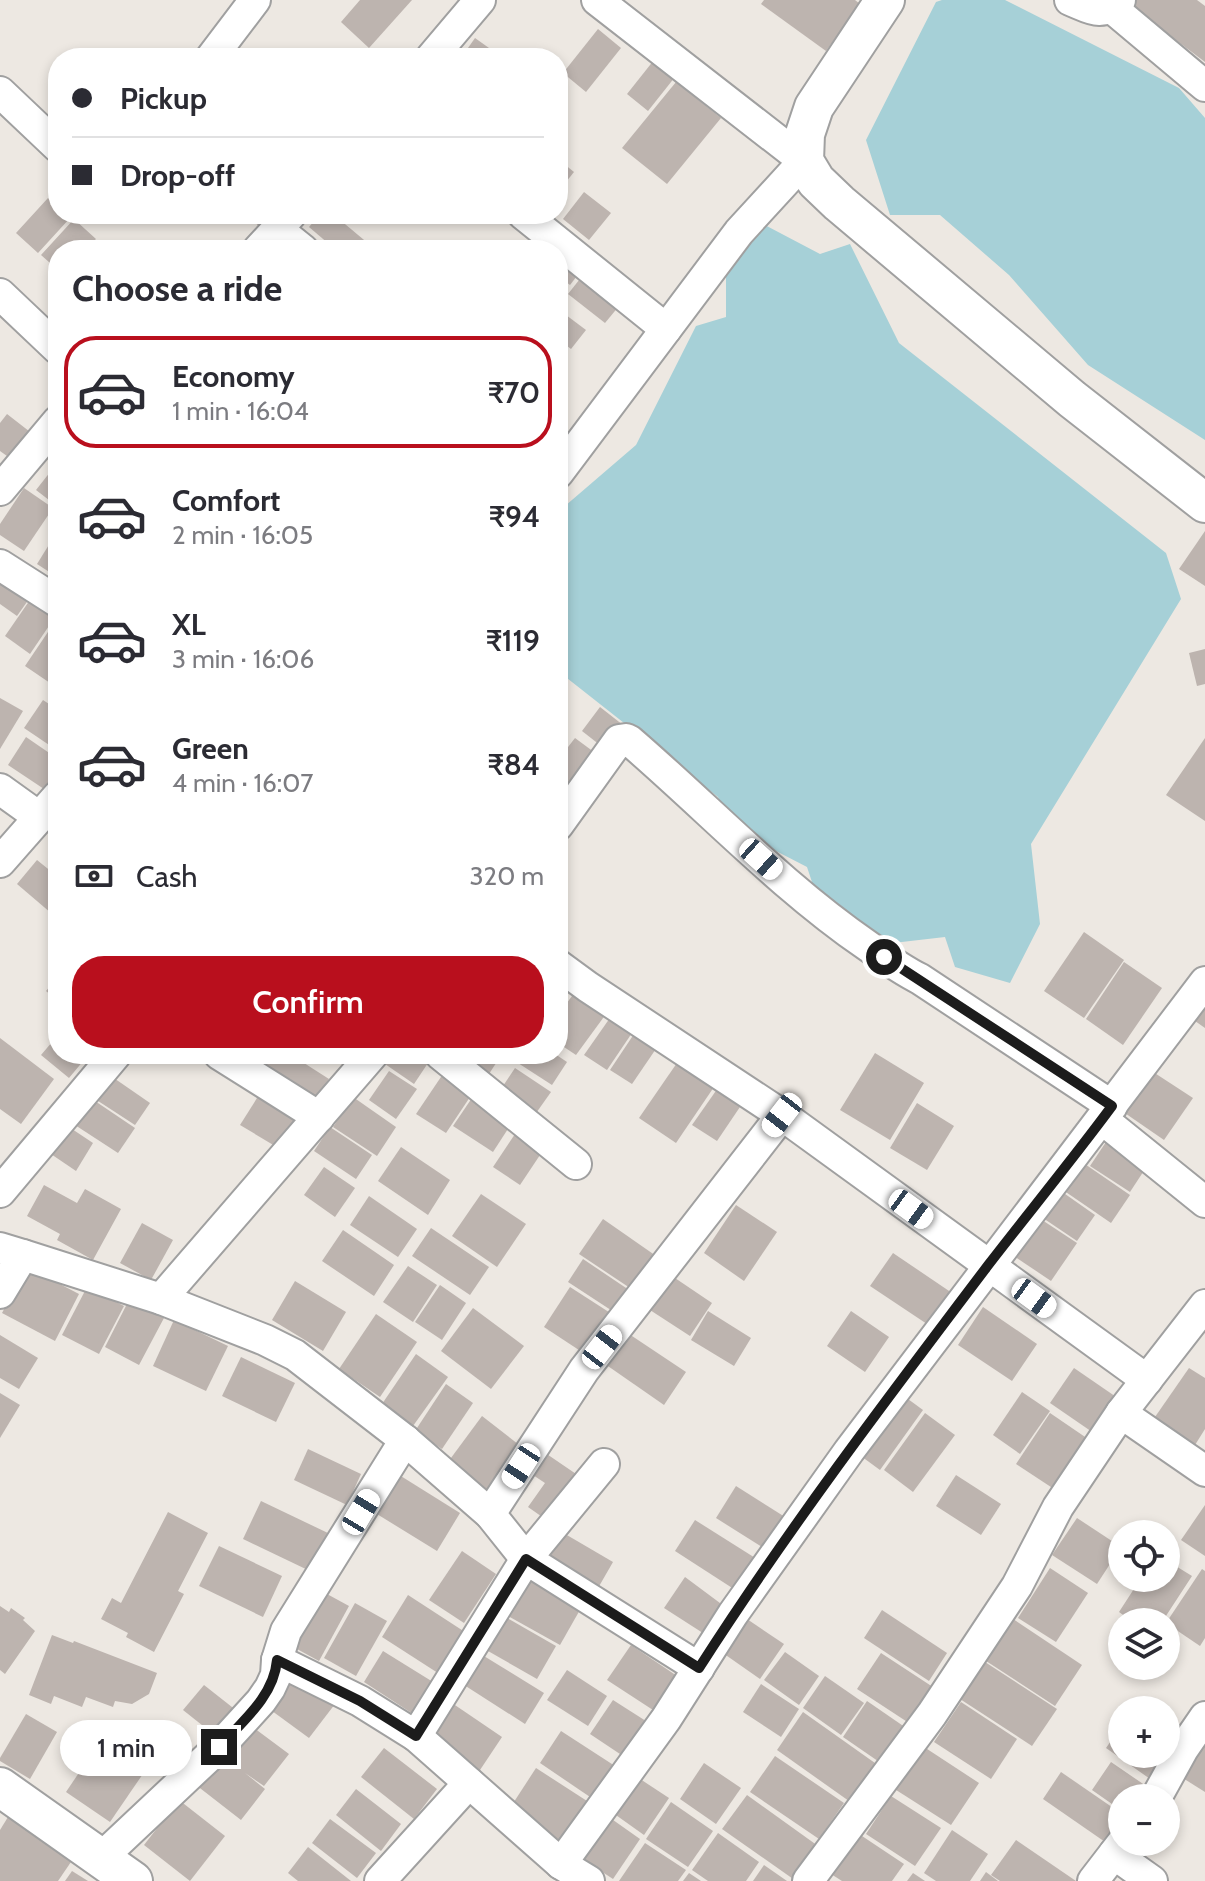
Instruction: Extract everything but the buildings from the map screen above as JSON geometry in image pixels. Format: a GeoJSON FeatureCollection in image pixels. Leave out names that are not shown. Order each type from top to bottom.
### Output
{"type":"FeatureCollection","features":[{"type":"Feature","properties":{"kind":"street"},"geometry":{"type":"LineString","coordinates":[[219,48],[255,0]]}},
{"type":"Feature","properties":{"kind":"street"},"geometry":{"type":"LineString","coordinates":[[439,48],[480,0]]}},
{"type":"Feature","properties":{"kind":"street"},"geometry":{"type":"LineString","coordinates":[[597,0],[804,161],[816,181],[839,203],[1072,399],[1205,503]]}},
{"type":"Feature","properties":{"kind":"street"},"geometry":{"type":"LineString","coordinates":[[568,454],[739,232],[804,161],[805,134],[814,107],[885,0]]}},
{"type":"Feature","properties":{"kind":"street"},"geometry":{"type":"LineString","coordinates":[[1070,0],[1098,11],[1116,4],[1205,86]]}},
{"type":"Feature","properties":{"kind":"street"},"geometry":{"type":"LineString","coordinates":[[0,92],[48,138]]}},
{"type":"Feature","properties":{"kind":"street"},"geometry":{"type":"LineString","coordinates":[[535,224],[555,240]]}},
{"type":"Feature","properties":{"kind":"street"},"geometry":{"type":"LineString","coordinates":[[568,250],[666,329]]}},
{"type":"Feature","properties":{"kind":"street"},"geometry":{"type":"LineString","coordinates":[[0,294],[48,340]]}},
{"type":"Feature","properties":{"kind":"street"},"geometry":{"type":"LineString","coordinates":[[0,490],[48,433]]}},
{"type":"Feature","properties":{"kind":"street"},"geometry":{"type":"LineString","coordinates":[[0,565],[48,596]]}},
{"type":"Feature","properties":{"kind":"street"},"geometry":{"type":"LineString","coordinates":[[568,811],[619,740],[630,741],[803,897],[842,928],[920,979],[1107,1112],[1205,1202]]}},
{"type":"Feature","properties":{"kind":"street"},"geometry":{"type":"LineString","coordinates":[[0,789],[48,807],[0,862]]}},
{"type":"Feature","properties":{"kind":"street"},"geometry":{"type":"LineString","coordinates":[[568,972],[782,1115],[1147,1380]]}},
{"type":"Feature","properties":{"kind":"street"},"geometry":{"type":"LineString","coordinates":[[561,1864],[666,1719],[733,1614],[849,1451],[1205,982]]}},
{"type":"Feature","properties":{"kind":"street"},"geometry":{"type":"LineString","coordinates":[[0,1192],[108,1064]]}},
{"type":"Feature","properties":{"kind":"street"},"geometry":{"type":"LineString","coordinates":[[235,1064],[319,1117]]}},
{"type":"Feature","properties":{"kind":"street"},"geometry":{"type":"LineString","coordinates":[[161,1299],[364,1064]]}},
{"type":"Feature","properties":{"kind":"street"},"geometry":{"type":"LineString","coordinates":[[452,1064],[576,1164]]}},
{"type":"Feature","properties":{"kind":"street"},"geometry":{"type":"LineString","coordinates":[[490,1514],[584,1370],[782,1115]]}},
{"type":"Feature","properties":{"kind":"street"},"geometry":{"type":"LineString","coordinates":[[0,1293],[11,1251],[161,1299],[295,1355],[405,1440],[490,1514],[526,1559],[699,1668]]}},
{"type":"Feature","properties":{"kind":"street"},"geometry":{"type":"LineString","coordinates":[[808,1881],[932,1714],[1017,1586],[1058,1507],[1121,1413],[1205,1305]]}},
{"type":"Feature","properties":{"kind":"street"},"geometry":{"type":"LineString","coordinates":[[1121,1413],[1205,1471]]}},
{"type":"Feature","properties":{"kind":"street"},"geometry":{"type":"LineString","coordinates":[[101,1858],[219,1747],[270,1688],[286,1631],[405,1440]]}},
{"type":"Feature","properties":{"kind":"street"},"geometry":{"type":"LineString","coordinates":[[416,1736],[526,1559],[604,1464]]}},
{"type":"Feature","properties":{"kind":"street"},"geometry":{"type":"LineString","coordinates":[[277,1660],[360,1701],[416,1736],[561,1864],[589,1881]]}},
{"type":"Feature","properties":{"kind":"street"},"geometry":{"type":"LineString","coordinates":[[1164,1784],[1205,1717]]}},
{"type":"Feature","properties":{"kind":"street"},"geometry":{"type":"LineString","coordinates":[[380,1881],[469,1783]]}},
{"type":"Feature","properties":{"kind":"street"},"geometry":{"type":"LineString","coordinates":[[0,1787],[133,1881]]}},
{"type":"Feature","properties":{"kind":"street"},"geometry":{"type":"LineString","coordinates":[[1093,1881],[1112,1856]]}},
{"type":"Feature","properties":{"kind":"street"},"geometry":{"type":"LineString","coordinates":[[1126,1856],[1152,1881]]}},
{"type":"Feature","properties":{"kind":"water"},"geometry":{"type":"Polygon","coordinates":[[[1005,0],[1179,88],[1205,118],[1205,440],[1088,365],[1009,275],[940,215],[890,215],[866,140],[936,2],[1005,0]]]}},
{"type":"Feature","properties":{"kind":"water"},"geometry":{"type":"Polygon","coordinates":[[[761,223],[820,254],[850,244],[899,343],[1166,553],[1181,599],[1031,844],[1040,924],[1010,983],[955,967],[945,937],[867,946],[822,912],[807,867],[728,826],[718,797],[568,679],[568,503],[636,445],[696,326],[726,317],[726,267],[761,223]]]}},
{"type":"Feature","properties":{"kind":"route"},"geometry":{"type":"LineString","coordinates":[[219,1747],[270,1688],[276,1675],[277,1660],[360,1701],[416,1736],[526,1559],[699,1668],[733,1614],[849,1451],[1112,1106],[884,957]]}}]}
